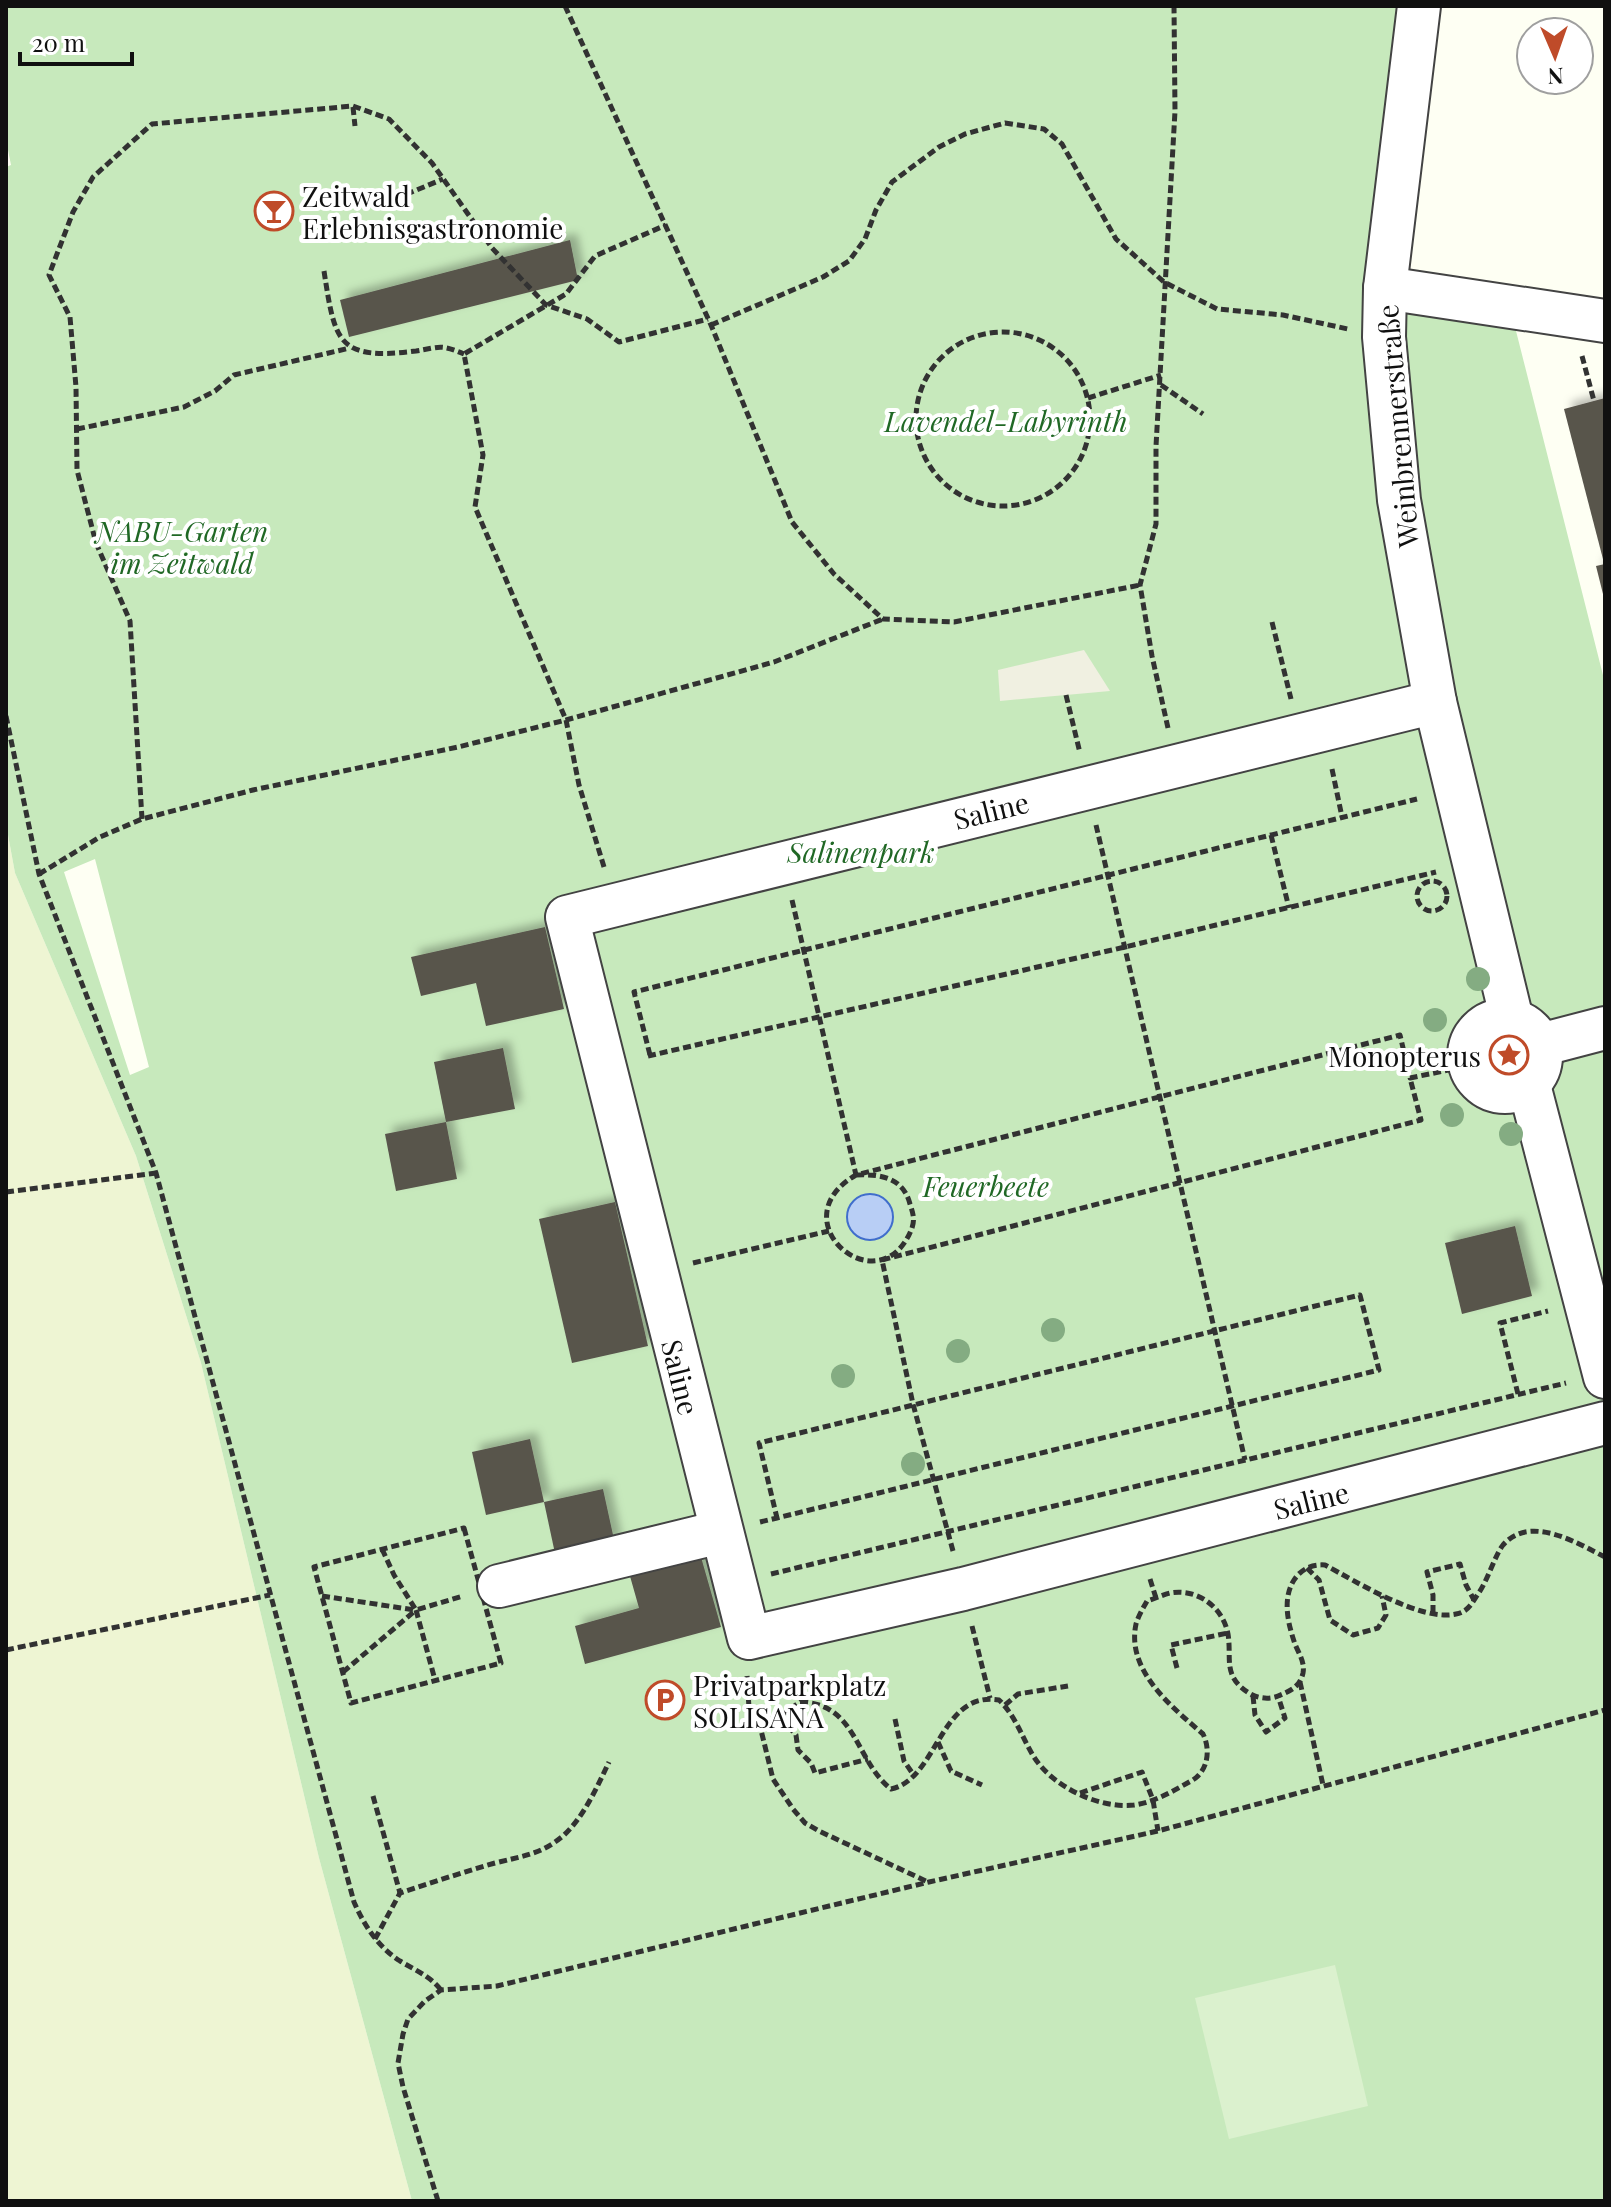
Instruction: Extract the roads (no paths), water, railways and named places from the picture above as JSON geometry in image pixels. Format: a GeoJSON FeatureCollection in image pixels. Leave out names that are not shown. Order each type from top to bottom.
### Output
{"type":"FeatureCollection","features":[{"type":"Feature","properties":{"kind":"street","name":"Weinbrennerstraße"},"geometry":{"type":"LineString","coordinates":[[1419,6],[1385,288],[1384,337],[1399,500],[1435,702]]}},
{"type":"Feature","properties":{"kind":"street"},"geometry":{"type":"LineString","coordinates":[[1385,288],[1605,321]]}},
{"type":"Feature","properties":{"kind":"street"},"geometry":{"type":"LineString","coordinates":[[1435,702],[1457,789],[1461,877],[1526,1032],[1539,1070],[1529,1085],[1512,1093],[1493,1092],[1478,1082],[1468,1066],[1468,1047],[1477,1031],[1493,1021],[1526,1032],[1605,1028]]}},
{"type":"Feature","properties":{"kind":"street","name":"Saline"},"geometry":{"type":"LineString","coordinates":[[1435,702],[567,917],[749,1638],[963,1589],[1605,1423]]}},
{"type":"Feature","properties":{"kind":"street"},"geometry":{"type":"LineString","coordinates":[[1529,1085],[1604,1375]]}},
{"type":"Feature","properties":{"kind":"street"},"geometry":{"type":"LineString","coordinates":[[490,1588],[720,1532]]}},
{"type":"Feature","properties":{"kind":"water"},"geometry":{"type":"Polygon","coordinates":[[[870,1194],[887,1200],[893,1217],[887,1234],[870,1240],[853,1234],[847,1217],[853,1200],[870,1194]]]}},
{"type":"Feature","properties":{"kind":"place","name":"Zeitwald Erlebnisgastronomie"},"geometry":{"type":"Point","coordinates":[274,211]}},
{"type":"Feature","properties":{"kind":"place","name":"Monopterus"},"geometry":{"type":"Point","coordinates":[1509,1055]}},
{"type":"Feature","properties":{"kind":"place","name":"Privatparkplatz SOLISANA"},"geometry":{"type":"Point","coordinates":[665,1700]}},
{"type":"Feature","properties":{"kind":"park label","name":"Lavendel-Labyrinth"},"geometry":{"type":"Point","coordinates":[1006,420]}},
{"type":"Feature","properties":{"kind":"park label","name":"NABU-Garten im Zeitwald"},"geometry":{"type":"Point","coordinates":[182,546]}},
{"type":"Feature","properties":{"kind":"park label","name":"Salinenpark"},"geometry":{"type":"Point","coordinates":[861,851]}},
{"type":"Feature","properties":{"kind":"park label","name":"Feuerbeete"},"geometry":{"type":"Point","coordinates":[986,1185]}}]}
